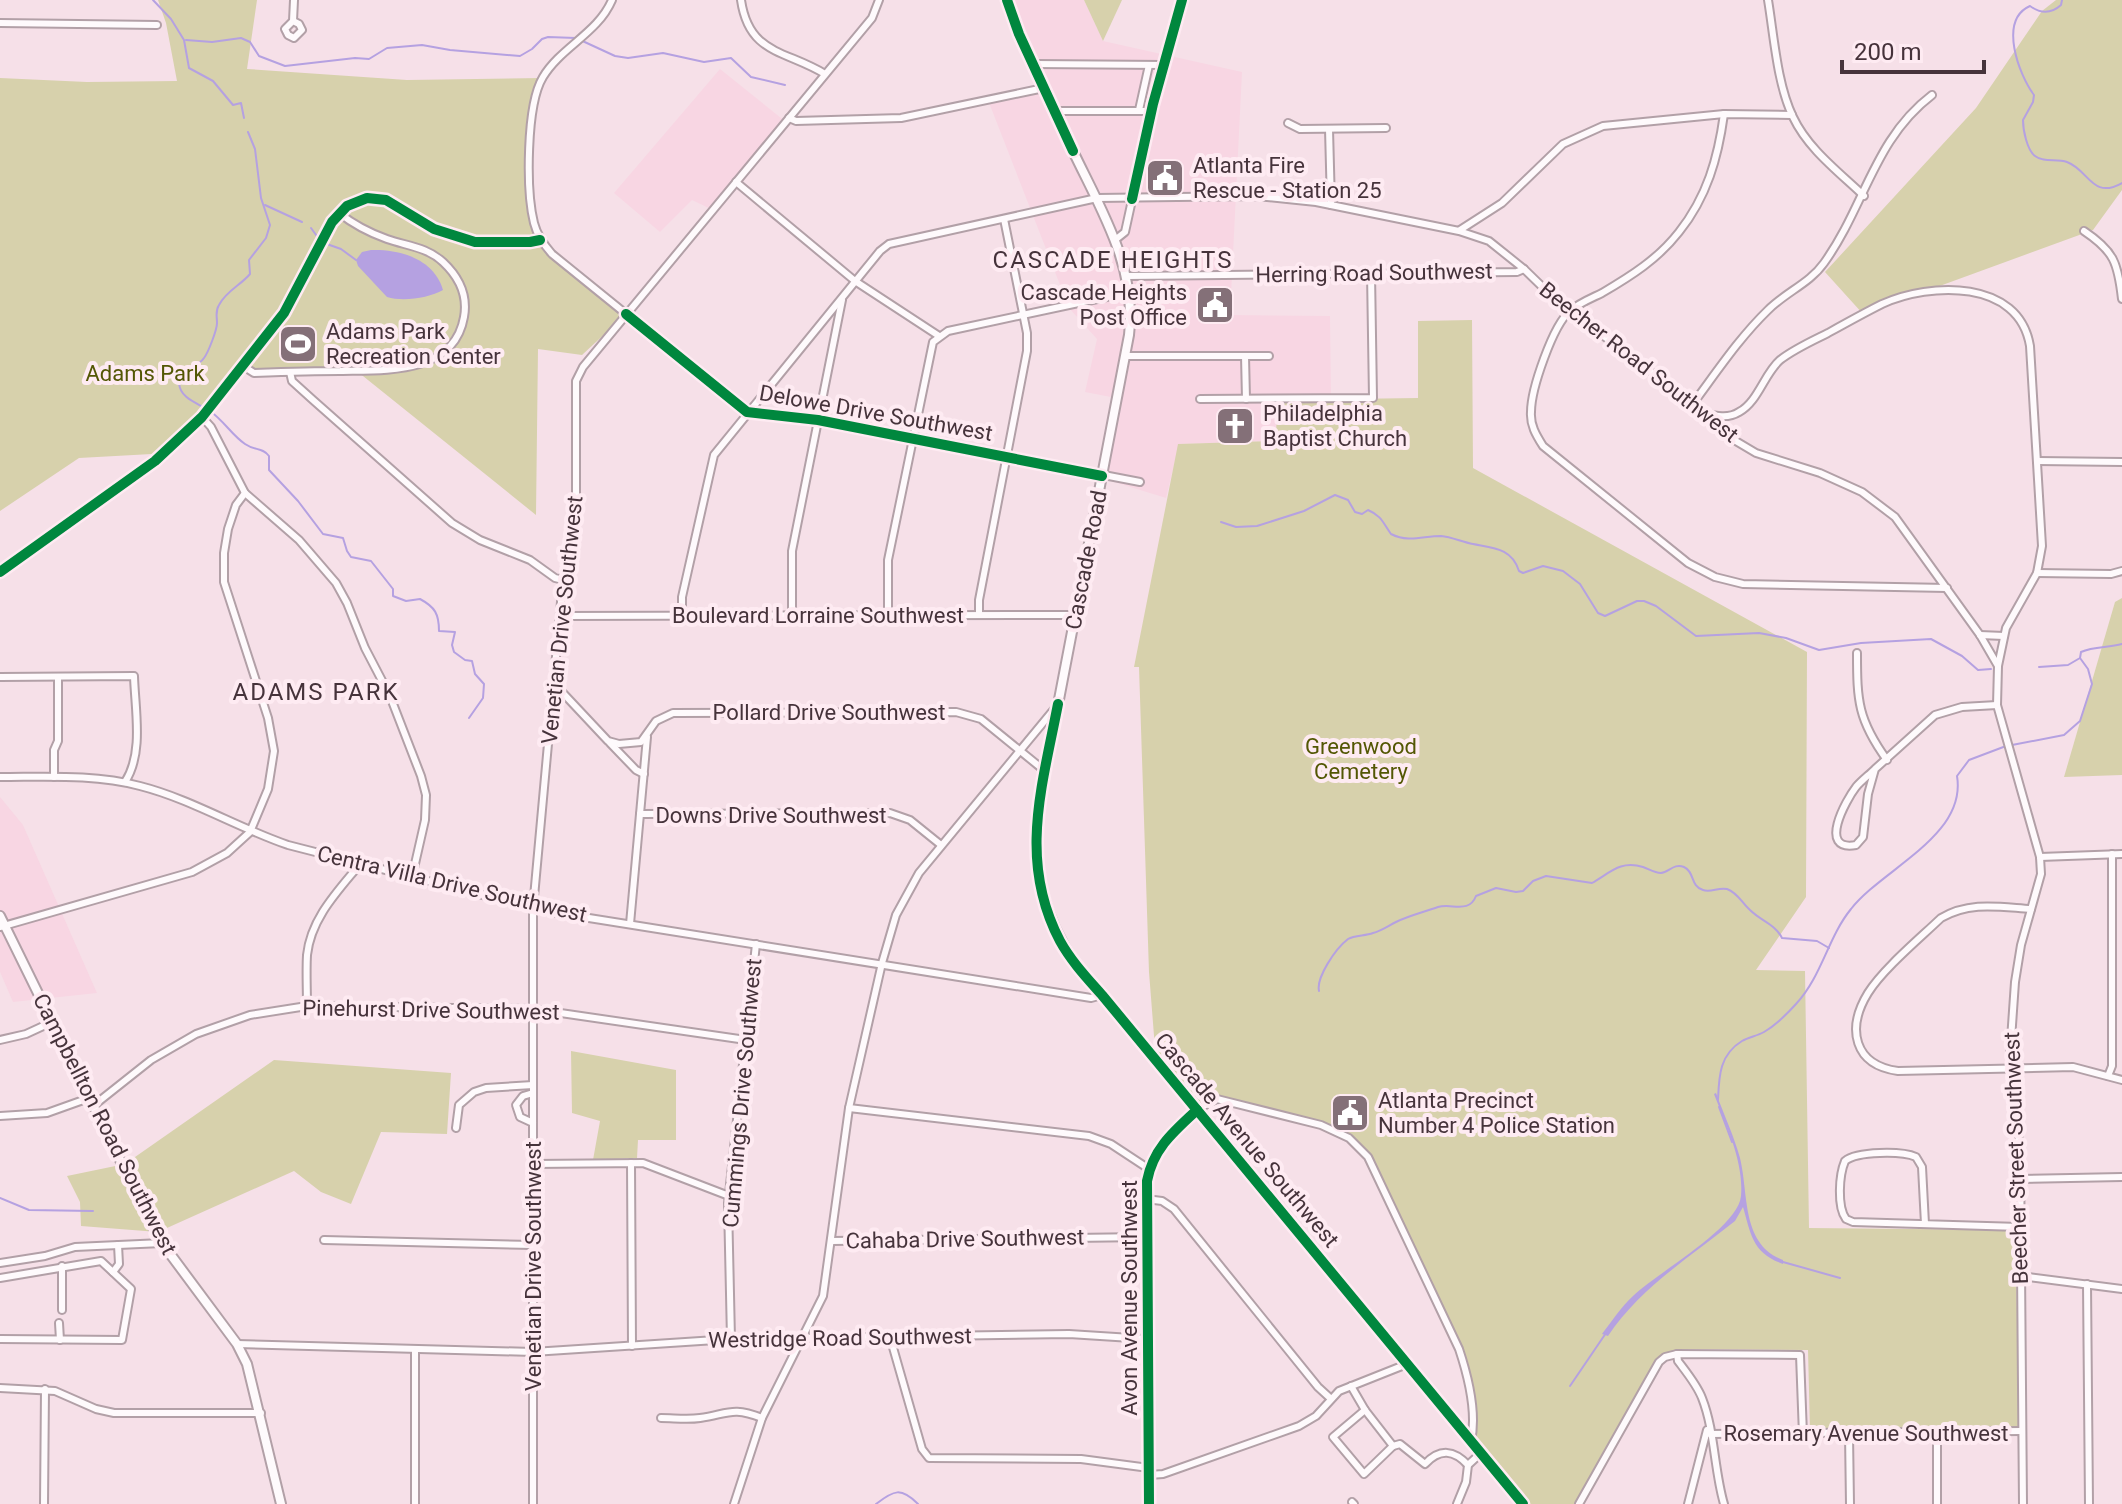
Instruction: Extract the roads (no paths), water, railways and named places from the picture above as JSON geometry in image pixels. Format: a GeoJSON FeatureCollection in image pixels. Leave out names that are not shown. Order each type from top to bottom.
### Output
{"type":"FeatureCollection","features":[{"type":"Feature","properties":{"kind":"main road","name":"Cascade Road"},"geometry":{"type":"LineString","coordinates":[[1007,0],[1019,34],[1115,240],[1130,292],[1131,322],[1126,356],[1046,767]]}},
{"type":"Feature","properties":{"kind":"main road","name":"Cascade Avenue Southwest"},"geometry":{"type":"LineString","coordinates":[[1046,767],[1035,837],[1036,864],[1041,892],[1062,943],[1523,1504]]}},
{"type":"Feature","properties":{"kind":"main road","name":"Campbellton Road Southwest"},"geometry":{"type":"LineString","coordinates":[[0,916],[2,926],[162,1243],[237,1344],[253,1378],[281,1504]]}},
{"type":"Feature","properties":{"kind":"street"},"geometry":{"type":"LineString","coordinates":[[293,21],[294,0]]}},
{"type":"Feature","properties":{"kind":"street"},"geometry":{"type":"LineString","coordinates":[[0,572],[155,461],[202,417],[284,313],[339,213],[357,201],[378,198],[394,204],[434,229],[460,239],[491,243],[540,240],[531,207],[532,103],[548,69],[598,22],[612,0]]}},
{"type":"Feature","properties":{"kind":"street"},"geometry":{"type":"LineString","coordinates":[[741,0],[747,24],[766,47],[825,74]]}},
{"type":"Feature","properties":{"kind":"street","name":"Venetian Drive Southwest"},"geometry":{"type":"LineString","coordinates":[[533,1504],[533,908],[563,580],[576,505],[576,381],[583,367],[626,314],[872,18],[879,0]]}},
{"type":"Feature","properties":{"kind":"street"},"geometry":{"type":"LineString","coordinates":[[1115,240],[1125,232],[1151,111],[1182,0]]}},
{"type":"Feature","properties":{"kind":"street"},"geometry":{"type":"LineString","coordinates":[[1768,0],[1784,89],[1792,115],[1813,147],[1864,196]]}},
{"type":"Feature","properties":{"kind":"street"},"geometry":{"type":"LineString","coordinates":[[0,23],[157,25]]}},
{"type":"Feature","properties":{"kind":"street"},"geometry":{"type":"LineString","coordinates":[[1033,64],[1164,65]]}},
{"type":"Feature","properties":{"kind":"street"},"geometry":{"type":"LineString","coordinates":[[1139,110],[1149,65]]}},
{"type":"Feature","properties":{"kind":"street"},"geometry":{"type":"LineString","coordinates":[[789,118],[796,121],[901,118],[1044,88]]}},
{"type":"Feature","properties":{"kind":"street"},"geometry":{"type":"LineString","coordinates":[[1692,405],[1768,310],[1822,267],[1864,196],[1883,149],[1905,119],[1932,95]]}},
{"type":"Feature","properties":{"kind":"street"},"geometry":{"type":"LineString","coordinates":[[1054,111],[1151,111]]}},
{"type":"Feature","properties":{"kind":"street"},"geometry":{"type":"LineString","coordinates":[[1459,231],[1502,203],[1563,144],[1587,132],[1610,125],[1724,114],[1792,115]]}},
{"type":"Feature","properties":{"kind":"street"},"geometry":{"type":"LineString","coordinates":[[1724,114],[1713,171],[1680,231],[1659,254],[1632,276],[1569,311],[1550,345],[1536,380],[1531,411],[1536,435],[1543,446],[1688,563],[1715,577],[1743,584],[1947,588]]}},
{"type":"Feature","properties":{"kind":"street"},"geometry":{"type":"LineString","coordinates":[[1288,123],[1300,129],[1386,128]]}},
{"type":"Feature","properties":{"kind":"street"},"geometry":{"type":"LineString","coordinates":[[1329,129],[1331,205]]}},
{"type":"Feature","properties":{"kind":"street"},"geometry":{"type":"LineString","coordinates":[[736,182],[855,281],[939,336]]}},
{"type":"Feature","properties":{"kind":"street","name":"Beecher Road Southwest"},"geometry":{"type":"LineString","coordinates":[[682,616],[682,597],[709,466],[719,446],[842,296],[889,244],[1097,198],[1289,198],[1459,231],[1489,241],[1569,311],[1641,363],[1729,437],[1756,453],[1820,473],[1872,498],[1895,517],[1980,635],[1998,666],[1997,705],[2040,857],[2041,874],[2031,909]]}},
{"type":"Feature","properties":{"kind":"street"},"geometry":{"type":"LineString","coordinates":[[243,366],[254,373],[389,369],[420,364],[448,349],[463,324],[465,306],[462,287],[443,261],[422,249],[367,230],[339,213]]}},
{"type":"Feature","properties":{"kind":"street"},"geometry":{"type":"LineString","coordinates":[[979,614],[979,600],[1027,351],[1024,315],[1004,219]]}},
{"type":"Feature","properties":{"kind":"street"},"geometry":{"type":"LineString","coordinates":[[2084,231],[2102,244],[2117,263],[2122,299]]}},
{"type":"Feature","properties":{"kind":"street","name":"Delowe Drive Southwest"},"geometry":{"type":"LineString","coordinates":[[540,240],[552,254],[747,412],[818,420],[1140,482]]}},
{"type":"Feature","properties":{"kind":"street","name":"Herring Road Southwest"},"geometry":{"type":"LineString","coordinates":[[1127,276],[1517,272],[1524,269]]}},
{"type":"Feature","properties":{"kind":"street"},"geometry":{"type":"LineString","coordinates":[[1200,399],[1373,398],[1371,273]]}},
{"type":"Feature","properties":{"kind":"street"},"geometry":{"type":"LineString","coordinates":[[1700,412],[1723,416],[1739,412],[1751,402],[1771,369],[1787,355],[1883,304],[1938,291],[1977,292],[2005,304],[2017,317],[2029,340],[2042,546],[2037,573],[1992,654]]}},
{"type":"Feature","properties":{"kind":"street"},"geometry":{"type":"LineString","coordinates":[[888,614],[888,560],[931,349],[939,336],[948,331],[1130,292]]}},
{"type":"Feature","properties":{"kind":"street"},"geometry":{"type":"LineString","coordinates":[[792,615],[792,551],[842,296]]}},
{"type":"Feature","properties":{"kind":"street"},"geometry":{"type":"LineString","coordinates":[[1126,356],[1269,356]]}},
{"type":"Feature","properties":{"kind":"street"},"geometry":{"type":"LineString","coordinates":[[1245,356],[1246,399]]}},
{"type":"Feature","properties":{"kind":"street"},"geometry":{"type":"LineString","coordinates":[[290,372],[292,381],[452,523],[480,540],[530,560],[563,580]]}},
{"type":"Feature","properties":{"kind":"street"},"geometry":{"type":"LineString","coordinates":[[202,417],[211,427],[245,493],[299,540],[336,583],[390,696],[426,795],[425,820],[412,877]]}},
{"type":"Feature","properties":{"kind":"street"},"geometry":{"type":"LineString","coordinates":[[2037,461],[2122,462]]}},
{"type":"Feature","properties":{"kind":"street"},"geometry":{"type":"LineString","coordinates":[[2,926],[192,872],[227,853],[250,832],[268,789],[274,751],[268,718],[224,582],[228,529],[236,505],[245,493]]}},
{"type":"Feature","properties":{"kind":"street"},"geometry":{"type":"LineString","coordinates":[[2037,573],[2111,574],[2122,571]]}},
{"type":"Feature","properties":{"kind":"street","name":"Boulevard Lorraine Southwest"},"geometry":{"type":"LineString","coordinates":[[561,616],[1076,615]]}},
{"type":"Feature","properties":{"kind":"street"},"geometry":{"type":"LineString","coordinates":[[1980,635],[2004,636]]}},
{"type":"Feature","properties":{"kind":"street"},"geometry":{"type":"LineString","coordinates":[[1998,666],[2004,636]]}},
{"type":"Feature","properties":{"kind":"street"},"geometry":{"type":"LineString","coordinates":[[1857,653],[1859,706],[1869,732],[1887,760]]}},
{"type":"Feature","properties":{"kind":"street"},"geometry":{"type":"LineString","coordinates":[[0,677],[134,676],[136,754],[125,782]]}},
{"type":"Feature","properties":{"kind":"street"},"geometry":{"type":"LineString","coordinates":[[54,777],[54,750],[58,741],[58,677]]}},
{"type":"Feature","properties":{"kind":"street"},"geometry":{"type":"LineString","coordinates":[[554,687],[636,770],[644,774]]}},
{"type":"Feature","properties":{"kind":"street"},"geometry":{"type":"LineString","coordinates":[[734,1504],[762,1418],[823,1296],[849,1108],[882,963],[903,900],[941,845],[1058,704]]}},
{"type":"Feature","properties":{"kind":"street"},"geometry":{"type":"LineString","coordinates":[[1875,769],[1868,794],[1863,837],[1856,845],[1845,846],[1836,834],[1841,812],[1855,788],[1875,769],[1935,715],[1962,707],[1997,705]]}},
{"type":"Feature","properties":{"kind":"street","name":"Pollard Drive Southwest"},"geometry":{"type":"LineString","coordinates":[[647,737],[656,721],[673,713],[956,712],[981,719],[1046,767]]}},
{"type":"Feature","properties":{"kind":"street"},"geometry":{"type":"LineString","coordinates":[[608,741],[631,744],[647,737]]}},
{"type":"Feature","properties":{"kind":"street"},"geometry":{"type":"LineString","coordinates":[[630,924],[647,737]]}},
{"type":"Feature","properties":{"kind":"street","name":"Centra Villa Drive Southwest"},"geometry":{"type":"LineString","coordinates":[[0,777],[125,782],[168,795],[250,832],[533,908],[1091,998],[1102,995]]}},
{"type":"Feature","properties":{"kind":"street","name":"Downs Drive Southwest"},"geometry":{"type":"LineString","coordinates":[[640,814],[890,813],[910,820],[941,845]]}},
{"type":"Feature","properties":{"kind":"street"},"geometry":{"type":"LineString","coordinates":[[2108,1076],[2112,1066],[2112,854]]}},
{"type":"Feature","properties":{"kind":"street"},"geometry":{"type":"LineString","coordinates":[[2040,857],[2122,854]]}},
{"type":"Feature","properties":{"kind":"street"},"geometry":{"type":"LineString","coordinates":[[307,1006],[307,957],[314,930],[327,905],[360,864]]}},
{"type":"Feature","properties":{"kind":"street"},"geometry":{"type":"LineString","coordinates":[[2031,909],[1973,905],[1941,918],[1873,986],[1862,1004],[1857,1023],[1861,1052],[1870,1063],[1882,1069],[1898,1071],[2073,1067],[2122,1080]]}},
{"type":"Feature","properties":{"kind":"street","name":"Beecher Street Southwest"},"geometry":{"type":"LineString","coordinates":[[2023,1504],[2019,1134],[2010,1069],[2015,982],[2031,909]]}},
{"type":"Feature","properties":{"kind":"street","name":"Cummings Drive Southwest"},"geometry":{"type":"LineString","coordinates":[[731,1339],[729,1196],[756,944]]}},
{"type":"Feature","properties":{"kind":"street","name":"Pinehurst Drive Southwest"},"geometry":{"type":"LineString","coordinates":[[0,1116],[47,1113],[91,1102],[151,1060],[196,1034],[250,1015],[307,1006],[533,1009],[746,1040]]}},
{"type":"Feature","properties":{"kind":"street"},"geometry":{"type":"LineString","coordinates":[[0,1040],[26,1034],[52,1022]]}},
{"type":"Feature","properties":{"kind":"street"},"geometry":{"type":"LineString","coordinates":[[456,1128],[459,1105],[474,1092],[533,1085]]}},
{"type":"Feature","properties":{"kind":"street"},"geometry":{"type":"LineString","coordinates":[[533,1093],[523,1096],[516,1105],[520,1117],[533,1123]]}},
{"type":"Feature","properties":{"kind":"street"},"geometry":{"type":"LineString","coordinates":[[1197,1110],[1220,1098],[1299,1118],[1349,1138],[1368,1157],[1459,1349],[1473,1421],[1471,1441]]}},
{"type":"Feature","properties":{"kind":"street"},"geometry":{"type":"LineString","coordinates":[[849,1108],[1089,1136],[1111,1144],[1149,1169]]}},
{"type":"Feature","properties":{"kind":"street","name":"Avon Avenue Southwest"},"geometry":{"type":"LineString","coordinates":[[1149,1504],[1146,1199],[1149,1169],[1163,1143],[1197,1110]]}},
{"type":"Feature","properties":{"kind":"street"},"geometry":{"type":"LineString","coordinates":[[1925,1224],[1922,1167],[1916,1157],[1907,1154],[1858,1154],[1845,1161],[1841,1210],[1846,1219],[1853,1222],[2020,1227]]}},
{"type":"Feature","properties":{"kind":"street"},"geometry":{"type":"LineString","coordinates":[[533,1164],[631,1163],[655,1166],[729,1196]]}},
{"type":"Feature","properties":{"kind":"street"},"geometry":{"type":"LineString","coordinates":[[631,1163],[632,1346]]}},
{"type":"Feature","properties":{"kind":"street"},"geometry":{"type":"LineString","coordinates":[[2020,1179],[2122,1177]]}},
{"type":"Feature","properties":{"kind":"street"},"geometry":{"type":"LineString","coordinates":[[1146,1199],[1162,1201],[1174,1209],[1330,1398]]}},
{"type":"Feature","properties":{"kind":"street","name":"Cahaba Drive Southwest"},"geometry":{"type":"LineString","coordinates":[[831,1241],[1146,1237]]}},
{"type":"Feature","properties":{"kind":"street"},"geometry":{"type":"LineString","coordinates":[[324,1240],[533,1245]]}},
{"type":"Feature","properties":{"kind":"street"},"geometry":{"type":"LineString","coordinates":[[0,1263],[75,1247],[162,1243]]}},
{"type":"Feature","properties":{"kind":"street"},"geometry":{"type":"LineString","coordinates":[[113,1272],[119,1264],[118,1245]]}},
{"type":"Feature","properties":{"kind":"street"},"geometry":{"type":"LineString","coordinates":[[0,1278],[101,1261],[131,1289],[122,1340],[0,1339]]}},
{"type":"Feature","properties":{"kind":"street"},"geometry":{"type":"LineString","coordinates":[[62,1266],[62,1310]]}},
{"type":"Feature","properties":{"kind":"street"},"geometry":{"type":"LineString","coordinates":[[2020,1276],[2122,1289]]}},
{"type":"Feature","properties":{"kind":"street"},"geometry":{"type":"LineString","coordinates":[[2087,1284],[2089,1504]]}},
{"type":"Feature","properties":{"kind":"street"},"geometry":{"type":"LineString","coordinates":[[59,1323],[60,1340]]}},
{"type":"Feature","properties":{"kind":"street","name":"Westridge Road Southwest"},"geometry":{"type":"LineString","coordinates":[[237,1344],[533,1352],[731,1339],[1069,1334],[1147,1339]]}},
{"type":"Feature","properties":{"kind":"street"},"geometry":{"type":"LineString","coordinates":[[890,1337],[922,1449],[929,1458],[1081,1459],[1163,1474],[1299,1426],[1316,1416],[1330,1398],[1351,1386],[1407,1364]]}},
{"type":"Feature","properties":{"kind":"street"},"geometry":{"type":"LineString","coordinates":[[415,1350],[415,1504]]}},
{"type":"Feature","properties":{"kind":"street"},"geometry":{"type":"LineString","coordinates":[[1677,1354],[1678,1361],[1702,1397],[1724,1504]]}},
{"type":"Feature","properties":{"kind":"street"},"geometry":{"type":"LineString","coordinates":[[1579,1504],[1659,1362],[1665,1357],[1677,1354],[1800,1355],[1803,1435]]}},
{"type":"Feature","properties":{"kind":"street"},"geometry":{"type":"LineString","coordinates":[[1351,1386],[1393,1446]]}},
{"type":"Feature","properties":{"kind":"street"},"geometry":{"type":"LineString","coordinates":[[0,1388],[45,1389],[114,1413],[261,1413]]}},
{"type":"Feature","properties":{"kind":"street"},"geometry":{"type":"LineString","coordinates":[[44,1504],[45,1389]]}},
{"type":"Feature","properties":{"kind":"street"},"geometry":{"type":"LineString","coordinates":[[1365,1410],[1333,1437],[1364,1474],[1393,1446],[1400,1444],[1425,1464],[1437,1454],[1445,1452],[1455,1454],[1468,1465]]}},
{"type":"Feature","properties":{"kind":"street"},"geometry":{"type":"LineString","coordinates":[[661,1418],[699,1418],[726,1411],[748,1412],[762,1418]]}},
{"type":"Feature","properties":{"kind":"street"},"geometry":{"type":"LineString","coordinates":[[1688,1504],[1708,1425]]}},
{"type":"Feature","properties":{"kind":"street","name":"Rosemary Avenue Southwest"},"geometry":{"type":"LineString","coordinates":[[1710,1434],[2022,1431]]}},
{"type":"Feature","properties":{"kind":"street"},"geometry":{"type":"LineString","coordinates":[[1937,1433],[1937,1504]]}},
{"type":"Feature","properties":{"kind":"street"},"geometry":{"type":"LineString","coordinates":[[1849,1434],[1850,1504]]}},
{"type":"Feature","properties":{"kind":"street"},"geometry":{"type":"LineString","coordinates":[[1457,1504],[1466,1482],[1468,1465],[1481,1453]]}},
{"type":"Feature","properties":{"kind":"waterway"},"geometry":{"type":"LineString","coordinates":[[153,0],[171,19],[184,40],[189,68],[213,81],[233,105],[241,103],[244,118]]}},
{"type":"Feature","properties":{"kind":"waterway"},"geometry":{"type":"LineString","coordinates":[[2062,0],[2061,5],[2050,11],[2042,12],[2030,6],[2020,13],[2015,23],[2014,48],[2034,95],[2023,120],[2026,140],[2035,156],[2067,162],[2097,186],[2104,188],[2122,183]]}},
{"type":"Feature","properties":{"kind":"waterway"},"geometry":{"type":"LineString","coordinates":[[186,40],[212,42],[241,38],[250,42],[259,56],[285,66],[369,59],[387,48],[422,45],[520,56],[548,37],[576,38],[615,56],[628,58],[663,53],[704,62],[731,58],[751,77],[785,85]]}},
{"type":"Feature","properties":{"kind":"waterway"},"geometry":{"type":"LineString","coordinates":[[205,408],[185,395],[180,388],[180,377],[206,355],[216,331],[218,307],[250,274],[249,260],[266,238],[270,225],[261,198],[255,149],[248,132]]}},
{"type":"Feature","properties":{"kind":"waterway"},"geometry":{"type":"LineString","coordinates":[[265,205],[302,222]]}},
{"type":"Feature","properties":{"kind":"waterway"},"geometry":{"type":"LineString","coordinates":[[311,228],[319,239]]}},
{"type":"Feature","properties":{"kind":"waterway"},"geometry":{"type":"LineString","coordinates":[[324,243],[341,249],[356,260]]}},
{"type":"Feature","properties":{"kind":"waterway"},"geometry":{"type":"LineString","coordinates":[[210,411],[245,444],[269,456],[269,470],[323,534],[343,538],[351,557],[371,561],[393,589],[393,596],[406,601],[420,599],[429,605],[437,616],[439,631],[455,632],[454,652],[472,661],[475,674],[484,684],[483,698],[469,718]]}},
{"type":"Feature","properties":{"kind":"waterway"},"geometry":{"type":"LineString","coordinates":[[1221,522],[1236,527],[1257,526],[1304,511],[1335,495],[1348,500],[1355,512],[1362,514],[1368,510],[1376,515],[1391,534],[1398,537],[1449,537],[1507,553],[1523,573],[1543,566],[1563,571],[1580,584],[1598,613],[1605,616],[1637,601],[1644,601],[1656,606],[1696,636],[1759,633],[1786,638],[1819,650],[1861,643],[1931,639],[1962,656],[1978,670],[1991,669]]}},
{"type":"Feature","properties":{"kind":"waterway"},"geometry":{"type":"LineString","coordinates":[[2039,667],[2068,665],[2080,658],[2081,652],[2122,644]]}},
{"type":"Feature","properties":{"kind":"waterway"},"geometry":{"type":"LineString","coordinates":[[2012,745],[2064,735],[2080,721],[2092,684],[2088,669],[2080,658]]}},
{"type":"Feature","properties":{"kind":"waterway"},"geometry":{"type":"LineString","coordinates":[[1718,1100],[1720,1075],[1729,1053],[1742,1041],[1768,1029],[1793,1008],[1805,993],[1851,909],[1936,834],[1949,816],[1957,797],[1957,776],[1969,760],[2006,746]]}},
{"type":"Feature","properties":{"kind":"waterway"},"geometry":{"type":"LineString","coordinates":[[1319,991],[1320,979],[1328,964],[1348,939],[1376,932],[1438,907],[1469,905],[1476,896],[1496,888],[1523,891],[1533,881],[1546,876],[1592,883],[1628,865],[1661,873],[1677,866],[1684,867],[1699,888],[1706,891],[1727,889],[1734,893],[1754,914],[1776,929],[1782,938],[1817,941],[1829,948]]}},
{"type":"Feature","properties":{"kind":"waterway"},"geometry":{"type":"LineString","coordinates":[[1719,1107],[1732,1142]]}},
{"type":"Feature","properties":{"kind":"waterway"},"geometry":{"type":"LineString","coordinates":[[0,1198],[29,1210],[93,1211]]}},
{"type":"Feature","properties":{"kind":"waterway"},"geometry":{"type":"LineString","coordinates":[[1783,1262],[1840,1278]]}},
{"type":"Feature","properties":{"kind":"waterway"},"geometry":{"type":"LineString","coordinates":[[1570,1386],[1606,1333]]}},
{"type":"Feature","properties":{"kind":"waterway"},"geometry":{"type":"LineString","coordinates":[[876,1504],[897,1492],[918,1504]]}},
{"type":"Feature","properties":{"kind":"place","name":"Atlanta Fire Rescue - Station 25"},"geometry":{"type":"Point","coordinates":[1165,178]}},
{"type":"Feature","properties":{"kind":"place","name":"Cascade Heights Post Office"},"geometry":{"type":"Point","coordinates":[1215,305]}},
{"type":"Feature","properties":{"kind":"place","name":"Adams Park Recreation Center"},"geometry":{"type":"Point","coordinates":[298,344]}},
{"type":"Feature","properties":{"kind":"place","name":"Philadelphia Baptist Church"},"geometry":{"type":"Point","coordinates":[1235,426]}},
{"type":"Feature","properties":{"kind":"place","name":"Atlanta Precinct Number 4 Police Station"},"geometry":{"type":"Point","coordinates":[1350,1113]}},
{"type":"Feature","properties":{"kind":"district","name":"CASCADE HEIGHTS"},"geometry":{"type":"Point","coordinates":[1113,260]}},
{"type":"Feature","properties":{"kind":"district","name":"ADAMS PARK"},"geometry":{"type":"Point","coordinates":[316,692]}},
{"type":"Feature","properties":{"kind":"park label","name":"Adams Park"},"geometry":{"type":"Point","coordinates":[145,373]}},
{"type":"Feature","properties":{"kind":"park label","name":"Greenwood Cemetery"},"geometry":{"type":"Point","coordinates":[1361,758]}}]}
